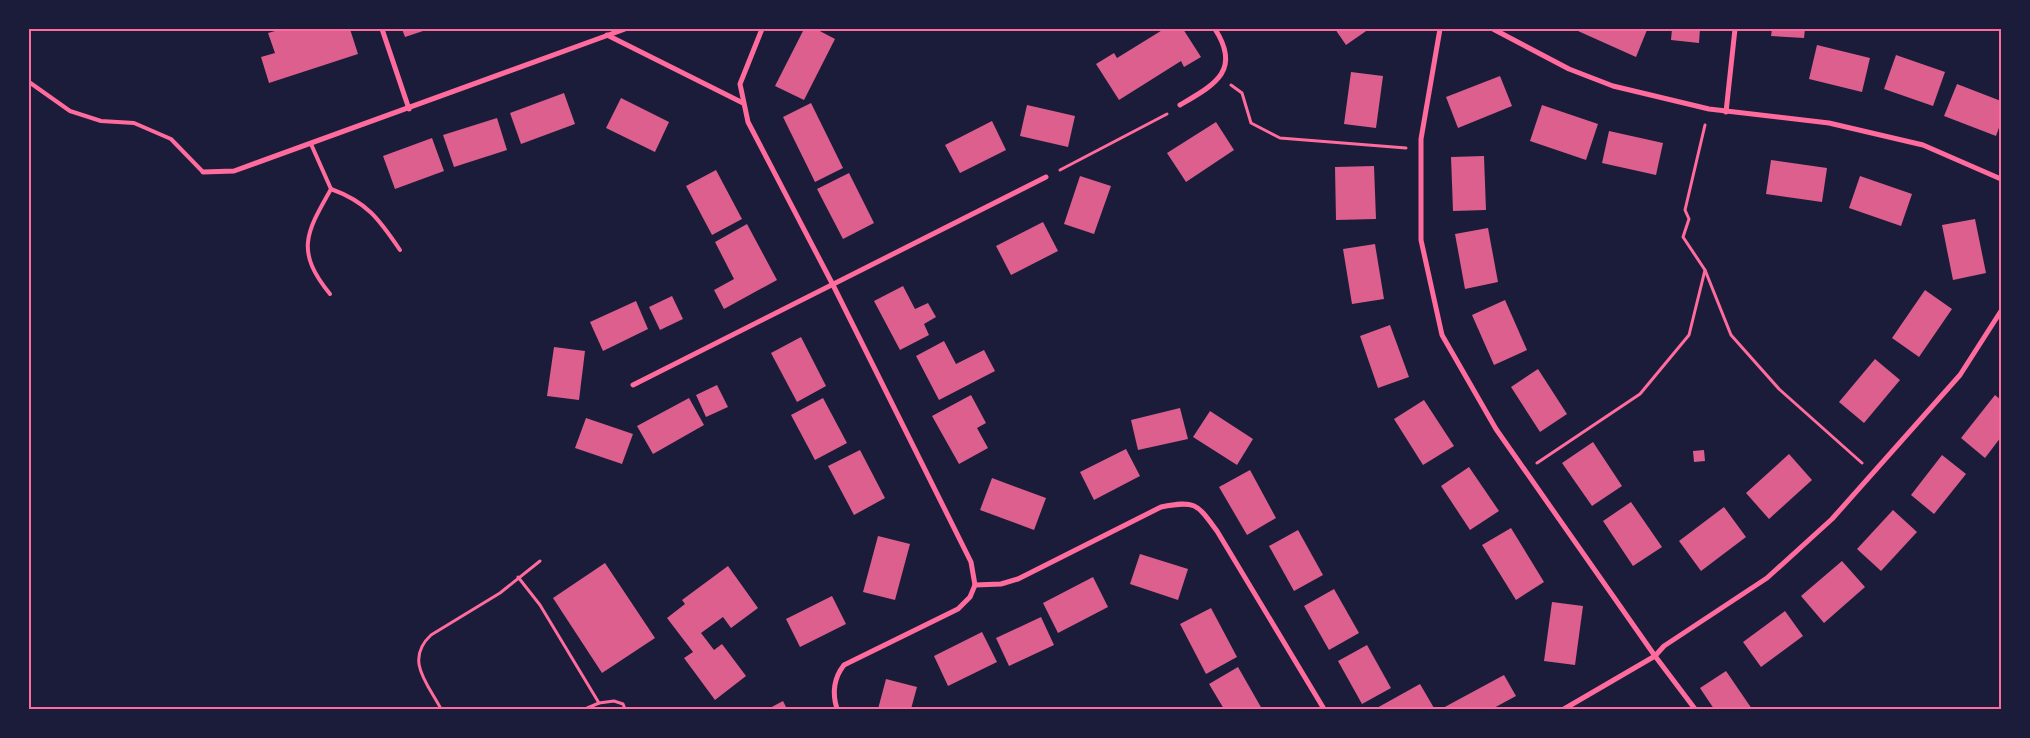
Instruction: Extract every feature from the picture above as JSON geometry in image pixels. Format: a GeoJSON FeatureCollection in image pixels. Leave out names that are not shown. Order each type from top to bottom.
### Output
{"type":"FeatureCollection","features":[{"type":"Feature","properties":{"kind":"street"},"geometry":{"type":"LineString","coordinates":[[382,29],[409,109]]}},
{"type":"Feature","properties":{"kind":"street"},"geometry":{"type":"LineString","coordinates":[[203,172],[234,171],[625,29]]}},
{"type":"Feature","properties":{"kind":"street"},"geometry":{"type":"LineString","coordinates":[[762,29],[740,84],[748,122],[833,285],[971,562],[975,585],[970,597],[958,609],[844,665],[836,675],[833,696],[837,709]]}},
{"type":"Feature","properties":{"kind":"street"},"geometry":{"type":"LineString","coordinates":[[1180,105],[1213,86],[1221,78],[1227,65],[1223,41],[1214,29]]}},
{"type":"Feature","properties":{"kind":"street"},"geometry":{"type":"LineString","coordinates":[[1440,29],[1421,140],[1421,240],[1442,335],[1496,429],[1655,656],[1695,709]]}},
{"type":"Feature","properties":{"kind":"street"},"geometry":{"type":"LineString","coordinates":[[1493,29],[1527,48],[1578,72],[1614,86],[1709,109],[1829,123],[1923,145],[2001,179]]}},
{"type":"Feature","properties":{"kind":"street"},"geometry":{"type":"LineString","coordinates":[[1726,112],[1735,29]]}},
{"type":"Feature","properties":{"kind":"street"},"geometry":{"type":"LineString","coordinates":[[607,35],[743,104]]}},
{"type":"Feature","properties":{"kind":"street"},"geometry":{"type":"LineString","coordinates":[[633,385],[1046,177]]}},
{"type":"Feature","properties":{"kind":"street"},"geometry":{"type":"LineString","coordinates":[[1564,709],[1655,656],[1664,646],[1767,578],[1832,519],[1960,375],[2001,310]]}},
{"type":"Feature","properties":{"kind":"street"},"geometry":{"type":"LineString","coordinates":[[975,585],[1001,584],[1018,579],[1161,507],[1183,502],[1200,508],[1217,531],[1324,709]]}},
{"type":"Feature","properties":{"kind":"lane"},"geometry":{"type":"LineString","coordinates":[[29,82],[70,111],[101,121],[134,123],[171,138],[203,172]]}},
{"type":"Feature","properties":{"kind":"lane"},"geometry":{"type":"LineString","coordinates":[[312,144],[331,189],[354,198],[370,211],[400,250]]}},
{"type":"Feature","properties":{"kind":"lane"},"geometry":{"type":"LineString","coordinates":[[330,294],[313,270],[307,256],[312,222],[331,189]]}},
{"type":"Feature","properties":{"kind":"path"},"geometry":{"type":"LineString","coordinates":[[1221,78],[1242,93],[1251,123],[1280,138],[1421,149]]}},
{"type":"Feature","properties":{"kind":"path"},"geometry":{"type":"LineString","coordinates":[[1046,177],[1163,117],[1180,105]]}},
{"type":"Feature","properties":{"kind":"path"},"geometry":{"type":"LineString","coordinates":[[1709,109],[1686,210],[1689,219],[1683,237],[1705,270],[1731,335],[1779,389],[1874,473]]}},
{"type":"Feature","properties":{"kind":"path"},"geometry":{"type":"LineString","coordinates":[[1525,470],[1640,394],[1689,335],[1705,270]]}},
{"type":"Feature","properties":{"kind":"path"},"geometry":{"type":"LineString","coordinates":[[441,709],[423,679],[419,665],[419,651],[424,642],[431,635],[500,593],[540,561]]}},
{"type":"Feature","properties":{"kind":"path"},"geometry":{"type":"LineString","coordinates":[[518,578],[540,605],[599,703]]}},
{"type":"Feature","properties":{"kind":"path"},"geometry":{"type":"LineString","coordinates":[[585,709],[599,703],[614,701],[623,704],[625,709]]}},
{"type":"Feature","properties":{"kind":"building"},"geometry":{"type":"Polygon","coordinates":[[[282,29],[350,29],[358,54],[269,83],[261,57],[275,53],[268,33],[282,29]]]}},
{"type":"Feature","properties":{"kind":"building"},"geometry":{"type":"Polygon","coordinates":[[[402,29],[429,29],[405,37],[402,29]]]}},
{"type":"Feature","properties":{"kind":"building"},"geometry":{"type":"Polygon","coordinates":[[[804,29],[816,29],[835,39],[804,100],[775,86],[804,29]]]}},
{"type":"Feature","properties":{"kind":"building"},"geometry":{"type":"Polygon","coordinates":[[[1164,29],[1183,29],[1201,57],[1184,67],[1181,61],[1119,100],[1096,64],[1114,53],[1117,58],[1164,29]]]}},
{"type":"Feature","properties":{"kind":"building"},"geometry":{"type":"Polygon","coordinates":[[[1335,29],[1369,29],[1346,45],[1335,29]]]}},
{"type":"Feature","properties":{"kind":"building"},"geometry":{"type":"Polygon","coordinates":[[[1579,29],[1647,30],[1636,57],[1578,31],[1579,29]]]}},
{"type":"Feature","properties":{"kind":"building"},"geometry":{"type":"Polygon","coordinates":[[[1672,29],[1700,29],[1699,43],[1671,40],[1672,29]]]}},
{"type":"Feature","properties":{"kind":"building"},"geometry":{"type":"Polygon","coordinates":[[[1772,29],[1805,29],[1804,38],[1771,36],[1772,29]]]}},
{"type":"Feature","properties":{"kind":"building"},"geometry":{"type":"Polygon","coordinates":[[[1817,45],[1870,58],[1862,92],[1809,79],[1817,45]]]}},
{"type":"Feature","properties":{"kind":"building"},"geometry":{"type":"Polygon","coordinates":[[[1896,55],[1945,72],[1933,106],[1884,89],[1896,55]]]}},
{"type":"Feature","properties":{"kind":"building"},"geometry":{"type":"Polygon","coordinates":[[[1351,72],[1383,76],[1376,128],[1344,124],[1351,72]]]}},
{"type":"Feature","properties":{"kind":"building"},"geometry":{"type":"Polygon","coordinates":[[[1500,76],[1512,106],[1458,128],[1446,97],[1500,76]]]}},
{"type":"Feature","properties":{"kind":"building"},"geometry":{"type":"Polygon","coordinates":[[[1957,84],[2001,101],[2001,122],[1996,136],[1944,116],[1957,84]]]}},
{"type":"Feature","properties":{"kind":"building"},"geometry":{"type":"Polygon","coordinates":[[[564,93],[575,124],[521,144],[510,113],[564,93]]]}},
{"type":"Feature","properties":{"kind":"building"},"geometry":{"type":"Polygon","coordinates":[[[621,98],[669,122],[655,152],[606,128],[621,98]]]}},
{"type":"Feature","properties":{"kind":"building"},"geometry":{"type":"Polygon","coordinates":[[[811,103],[843,168],[815,182],[783,117],[811,103]]]}},
{"type":"Feature","properties":{"kind":"building"},"geometry":{"type":"Polygon","coordinates":[[[1027,105],[1075,116],[1068,147],[1020,136],[1027,105]]]}},
{"type":"Feature","properties":{"kind":"building"},"geometry":{"type":"Polygon","coordinates":[[[1542,105],[1598,124],[1586,160],[1530,141],[1542,105]]]}},
{"type":"Feature","properties":{"kind":"building"},"geometry":{"type":"Polygon","coordinates":[[[497,118],[507,150],[454,167],[443,135],[497,118]]]}},
{"type":"Feature","properties":{"kind":"building"},"geometry":{"type":"Polygon","coordinates":[[[992,121],[1006,150],[960,173],[945,145],[992,121]]]}},
{"type":"Feature","properties":{"kind":"building"},"geometry":{"type":"Polygon","coordinates":[[[1216,122],[1234,150],[1186,182],[1167,153],[1216,122]]]}},
{"type":"Feature","properties":{"kind":"building"},"geometry":{"type":"Polygon","coordinates":[[[1609,131],[1663,143],[1656,175],[1602,163],[1609,131]]]}},
{"type":"Feature","properties":{"kind":"building"},"geometry":{"type":"Polygon","coordinates":[[[432,138],[444,171],[395,189],[383,156],[432,138]]]}},
{"type":"Feature","properties":{"kind":"building"},"geometry":{"type":"Polygon","coordinates":[[[1484,156],[1486,210],[1453,211],[1451,157],[1484,156]]]}},
{"type":"Feature","properties":{"kind":"building"},"geometry":{"type":"Polygon","coordinates":[[[1771,160],[1827,168],[1822,202],[1766,194],[1771,160]]]}},
{"type":"Feature","properties":{"kind":"building"},"geometry":{"type":"Polygon","coordinates":[[[1374,166],[1376,219],[1336,220],[1335,167],[1374,166]]]}},
{"type":"Feature","properties":{"kind":"building"},"geometry":{"type":"Polygon","coordinates":[[[716,170],[742,219],[712,235],[686,186],[716,170]]]}},
{"type":"Feature","properties":{"kind":"building"},"geometry":{"type":"Polygon","coordinates":[[[849,173],[874,223],[843,239],[817,189],[849,173]]]}},
{"type":"Feature","properties":{"kind":"building"},"geometry":{"type":"Polygon","coordinates":[[[1080,176],[1111,186],[1094,234],[1064,224],[1080,176]]]}},
{"type":"Feature","properties":{"kind":"building"},"geometry":{"type":"Polygon","coordinates":[[[1860,176],[1912,194],[1901,226],[1849,208],[1860,176]]]}},
{"type":"Feature","properties":{"kind":"building"},"geometry":{"type":"Polygon","coordinates":[[[1975,219],[1986,273],[1953,280],[1942,225],[1975,219]]]}},
{"type":"Feature","properties":{"kind":"building"},"geometry":{"type":"Polygon","coordinates":[[[1043,222],[1058,251],[1011,275],[996,246],[1043,222]]]}},
{"type":"Feature","properties":{"kind":"building"},"geometry":{"type":"Polygon","coordinates":[[[747,224],[777,280],[724,309],[714,290],[734,279],[715,242],[747,224]]]}},
{"type":"Feature","properties":{"kind":"building"},"geometry":{"type":"Polygon","coordinates":[[[1488,228],[1498,282],[1465,289],[1455,234],[1488,228]]]}},
{"type":"Feature","properties":{"kind":"building"},"geometry":{"type":"Polygon","coordinates":[[[1375,244],[1384,299],[1352,304],[1343,249],[1375,244]]]}},
{"type":"Feature","properties":{"kind":"building"},"geometry":{"type":"Polygon","coordinates":[[[903,286],[915,309],[928,303],[936,317],[924,324],[929,335],[900,350],[874,301],[903,286]]]}},
{"type":"Feature","properties":{"kind":"building"},"geometry":{"type":"Polygon","coordinates":[[[1925,290],[1952,309],[1919,357],[1892,338],[1925,290]]]}},
{"type":"Feature","properties":{"kind":"building"},"geometry":{"type":"Polygon","coordinates":[[[672,296],[683,319],[660,330],[649,307],[672,296]]]}},
{"type":"Feature","properties":{"kind":"building"},"geometry":{"type":"Polygon","coordinates":[[[1505,300],[1527,350],[1494,365],[1472,315],[1505,300]]]}},
{"type":"Feature","properties":{"kind":"building"},"geometry":{"type":"Polygon","coordinates":[[[636,301],[648,329],[603,351],[590,322],[636,301]]]}},
{"type":"Feature","properties":{"kind":"building"},"geometry":{"type":"Polygon","coordinates":[[[1390,325],[1409,377],[1378,388],[1360,336],[1390,325]]]}},
{"type":"Feature","properties":{"kind":"building"},"geometry":{"type":"Polygon","coordinates":[[[801,337],[826,386],[797,402],[771,353],[801,337]]]}},
{"type":"Feature","properties":{"kind":"building"},"geometry":{"type":"Polygon","coordinates":[[[944,341],[956,364],[984,350],[995,371],[939,400],[916,356],[944,341]]]}},
{"type":"Feature","properties":{"kind":"building"},"geometry":{"type":"Polygon","coordinates":[[[554,347],[585,351],[579,400],[547,396],[554,347]]]}},
{"type":"Feature","properties":{"kind":"building"},"geometry":{"type":"Polygon","coordinates":[[[1875,359],[1900,380],[1864,423],[1839,402],[1875,359]]]}},
{"type":"Feature","properties":{"kind":"building"},"geometry":{"type":"Polygon","coordinates":[[[1538,369],[1567,414],[1540,432],[1511,387],[1538,369]]]}},
{"type":"Feature","properties":{"kind":"building"},"geometry":{"type":"Polygon","coordinates":[[[717,385],[728,407],[706,417],[696,395],[717,385]]]}},
{"type":"Feature","properties":{"kind":"building"},"geometry":{"type":"Polygon","coordinates":[[[971,395],[986,423],[977,428],[988,448],[959,464],[932,416],[971,395]]]}},
{"type":"Feature","properties":{"kind":"building"},"geometry":{"type":"Polygon","coordinates":[[[1995,395],[2001,400],[2001,437],[1985,458],[1961,438],[1995,395]]]}},
{"type":"Feature","properties":{"kind":"building"},"geometry":{"type":"Polygon","coordinates":[[[689,398],[704,425],[653,454],[637,426],[689,398]]]}},
{"type":"Feature","properties":{"kind":"building"},"geometry":{"type":"Polygon","coordinates":[[[823,398],[847,443],[815,460],[791,415],[823,398]]]}},
{"type":"Feature","properties":{"kind":"building"},"geometry":{"type":"Polygon","coordinates":[[[1424,400],[1454,446],[1423,465],[1394,419],[1424,400]]]}},
{"type":"Feature","properties":{"kind":"building"},"geometry":{"type":"Polygon","coordinates":[[[1180,408],[1188,439],[1138,450],[1131,420],[1180,408]]]}},
{"type":"Feature","properties":{"kind":"building"},"geometry":{"type":"Polygon","coordinates":[[[1210,411],[1253,439],[1237,465],[1193,437],[1210,411]]]}},
{"type":"Feature","properties":{"kind":"building"},"geometry":{"type":"Polygon","coordinates":[[[586,418],[633,434],[622,464],[575,448],[586,418]]]}},
{"type":"Feature","properties":{"kind":"building"},"geometry":{"type":"Polygon","coordinates":[[[1593,442],[1622,486],[1592,506],[1562,463],[1593,442]]]}},
{"type":"Feature","properties":{"kind":"building"},"geometry":{"type":"Polygon","coordinates":[[[1126,449],[1140,476],[1094,500],[1080,472],[1126,449]]]}},
{"type":"Feature","properties":{"kind":"building"},"geometry":{"type":"Polygon","coordinates":[[[860,450],[885,498],[854,515],[828,466],[860,450]]]}},
{"type":"Feature","properties":{"kind":"building"},"geometry":{"type":"Polygon","coordinates":[[[1704,450],[1705,461],[1694,462],[1693,451],[1704,450]]]}},
{"type":"Feature","properties":{"kind":"building"},"geometry":{"type":"Polygon","coordinates":[[[1789,454],[1812,480],[1769,519],[1746,493],[1789,454]]]}},
{"type":"Feature","properties":{"kind":"building"},"geometry":{"type":"Polygon","coordinates":[[[1942,455],[1966,474],[1934,514],[1911,495],[1942,455]]]}},
{"type":"Feature","properties":{"kind":"building"},"geometry":{"type":"Polygon","coordinates":[[[1469,467],[1499,511],[1470,530],[1441,486],[1469,467]]]}},
{"type":"Feature","properties":{"kind":"building"},"geometry":{"type":"Polygon","coordinates":[[[1250,470],[1276,518],[1247,535],[1219,487],[1250,470]]]}},
{"type":"Feature","properties":{"kind":"building"},"geometry":{"type":"Polygon","coordinates":[[[992,478],[1046,498],[1034,530],[980,510],[992,478]]]}},
{"type":"Feature","properties":{"kind":"building"},"geometry":{"type":"Polygon","coordinates":[[[1631,502],[1662,547],[1633,566],[1603,521],[1631,502]]]}},
{"type":"Feature","properties":{"kind":"building"},"geometry":{"type":"Polygon","coordinates":[[[1724,507],[1746,537],[1701,571],[1679,541],[1724,507]]]}},
{"type":"Feature","properties":{"kind":"building"},"geometry":{"type":"Polygon","coordinates":[[[1893,510],[1917,532],[1881,571],[1857,549],[1893,510]]]}},
{"type":"Feature","properties":{"kind":"building"},"geometry":{"type":"Polygon","coordinates":[[[1511,528],[1544,582],[1516,600],[1482,545],[1511,528]]]}},
{"type":"Feature","properties":{"kind":"building"},"geometry":{"type":"Polygon","coordinates":[[[1298,530],[1323,575],[1294,591],[1269,546],[1298,530]]]}},
{"type":"Feature","properties":{"kind":"building"},"geometry":{"type":"Polygon","coordinates":[[[878,536],[910,544],[895,600],[863,592],[878,536]]]}},
{"type":"Feature","properties":{"kind":"building"},"geometry":{"type":"Polygon","coordinates":[[[1140,554],[1188,569],[1178,600],[1130,584],[1140,554]]]}},
{"type":"Feature","properties":{"kind":"building"},"geometry":{"type":"Polygon","coordinates":[[[1842,561],[1865,587],[1824,623],[1801,596],[1842,561]]]}},
{"type":"Feature","properties":{"kind":"building"},"geometry":{"type":"Polygon","coordinates":[[[605,563],[655,638],[602,673],[553,598],[605,563]]]}},
{"type":"Feature","properties":{"kind":"building"},"geometry":{"type":"Polygon","coordinates":[[[728,566],[758,608],[731,628],[723,617],[701,633],[714,650],[722,644],[746,676],[715,700],[684,658],[693,652],[667,618],[685,604],[682,600],[728,566]]]}},
{"type":"Feature","properties":{"kind":"building"},"geometry":{"type":"Polygon","coordinates":[[[1093,577],[1108,607],[1058,633],[1043,603],[1093,577]]]}},
{"type":"Feature","properties":{"kind":"building"},"geometry":{"type":"Polygon","coordinates":[[[1334,589],[1359,633],[1329,650],[1304,606],[1334,589]]]}},
{"type":"Feature","properties":{"kind":"building"},"geometry":{"type":"Polygon","coordinates":[[[832,596],[846,624],[800,647],[786,619],[832,596]]]}},
{"type":"Feature","properties":{"kind":"building"},"geometry":{"type":"Polygon","coordinates":[[[1552,602],[1583,606],[1575,665],[1544,661],[1552,602]]]}},
{"type":"Feature","properties":{"kind":"building"},"geometry":{"type":"Polygon","coordinates":[[[1211,608],[1237,657],[1206,674],[1180,624],[1211,608]]]}},
{"type":"Feature","properties":{"kind":"building"},"geometry":{"type":"Polygon","coordinates":[[[1785,611],[1803,636],[1761,667],[1743,642],[1785,611]]]}},
{"type":"Feature","properties":{"kind":"building"},"geometry":{"type":"Polygon","coordinates":[[[1041,617],[1054,645],[1009,666],[996,638],[1041,617]]]}},
{"type":"Feature","properties":{"kind":"building"},"geometry":{"type":"Polygon","coordinates":[[[982,632],[997,662],[948,686],[934,656],[982,632]]]}},
{"type":"Feature","properties":{"kind":"building"},"geometry":{"type":"Polygon","coordinates":[[[1367,645],[1391,688],[1362,704],[1338,661],[1367,645]]]}},
{"type":"Feature","properties":{"kind":"building"},"geometry":{"type":"Polygon","coordinates":[[[1238,667],[1262,709],[1224,709],[1209,684],[1238,667]]]}},
{"type":"Feature","properties":{"kind":"building"},"geometry":{"type":"Polygon","coordinates":[[[1726,671],[1752,709],[1714,709],[1700,688],[1726,671]]]}},
{"type":"Feature","properties":{"kind":"building"},"geometry":{"type":"Polygon","coordinates":[[[1504,675],[1516,696],[1492,709],[1441,709],[1504,675]]]}},
{"type":"Feature","properties":{"kind":"building"},"geometry":{"type":"Polygon","coordinates":[[[886,679],[917,687],[911,709],[878,709],[886,679]]]}},
{"type":"Feature","properties":{"kind":"building"},"geometry":{"type":"Polygon","coordinates":[[[1420,684],[1434,708],[1375,709],[1420,684]]]}},
{"type":"Feature","properties":{"kind":"building"},"geometry":{"type":"Polygon","coordinates":[[[783,701],[787,709],[768,709],[783,701]]]}}]}
